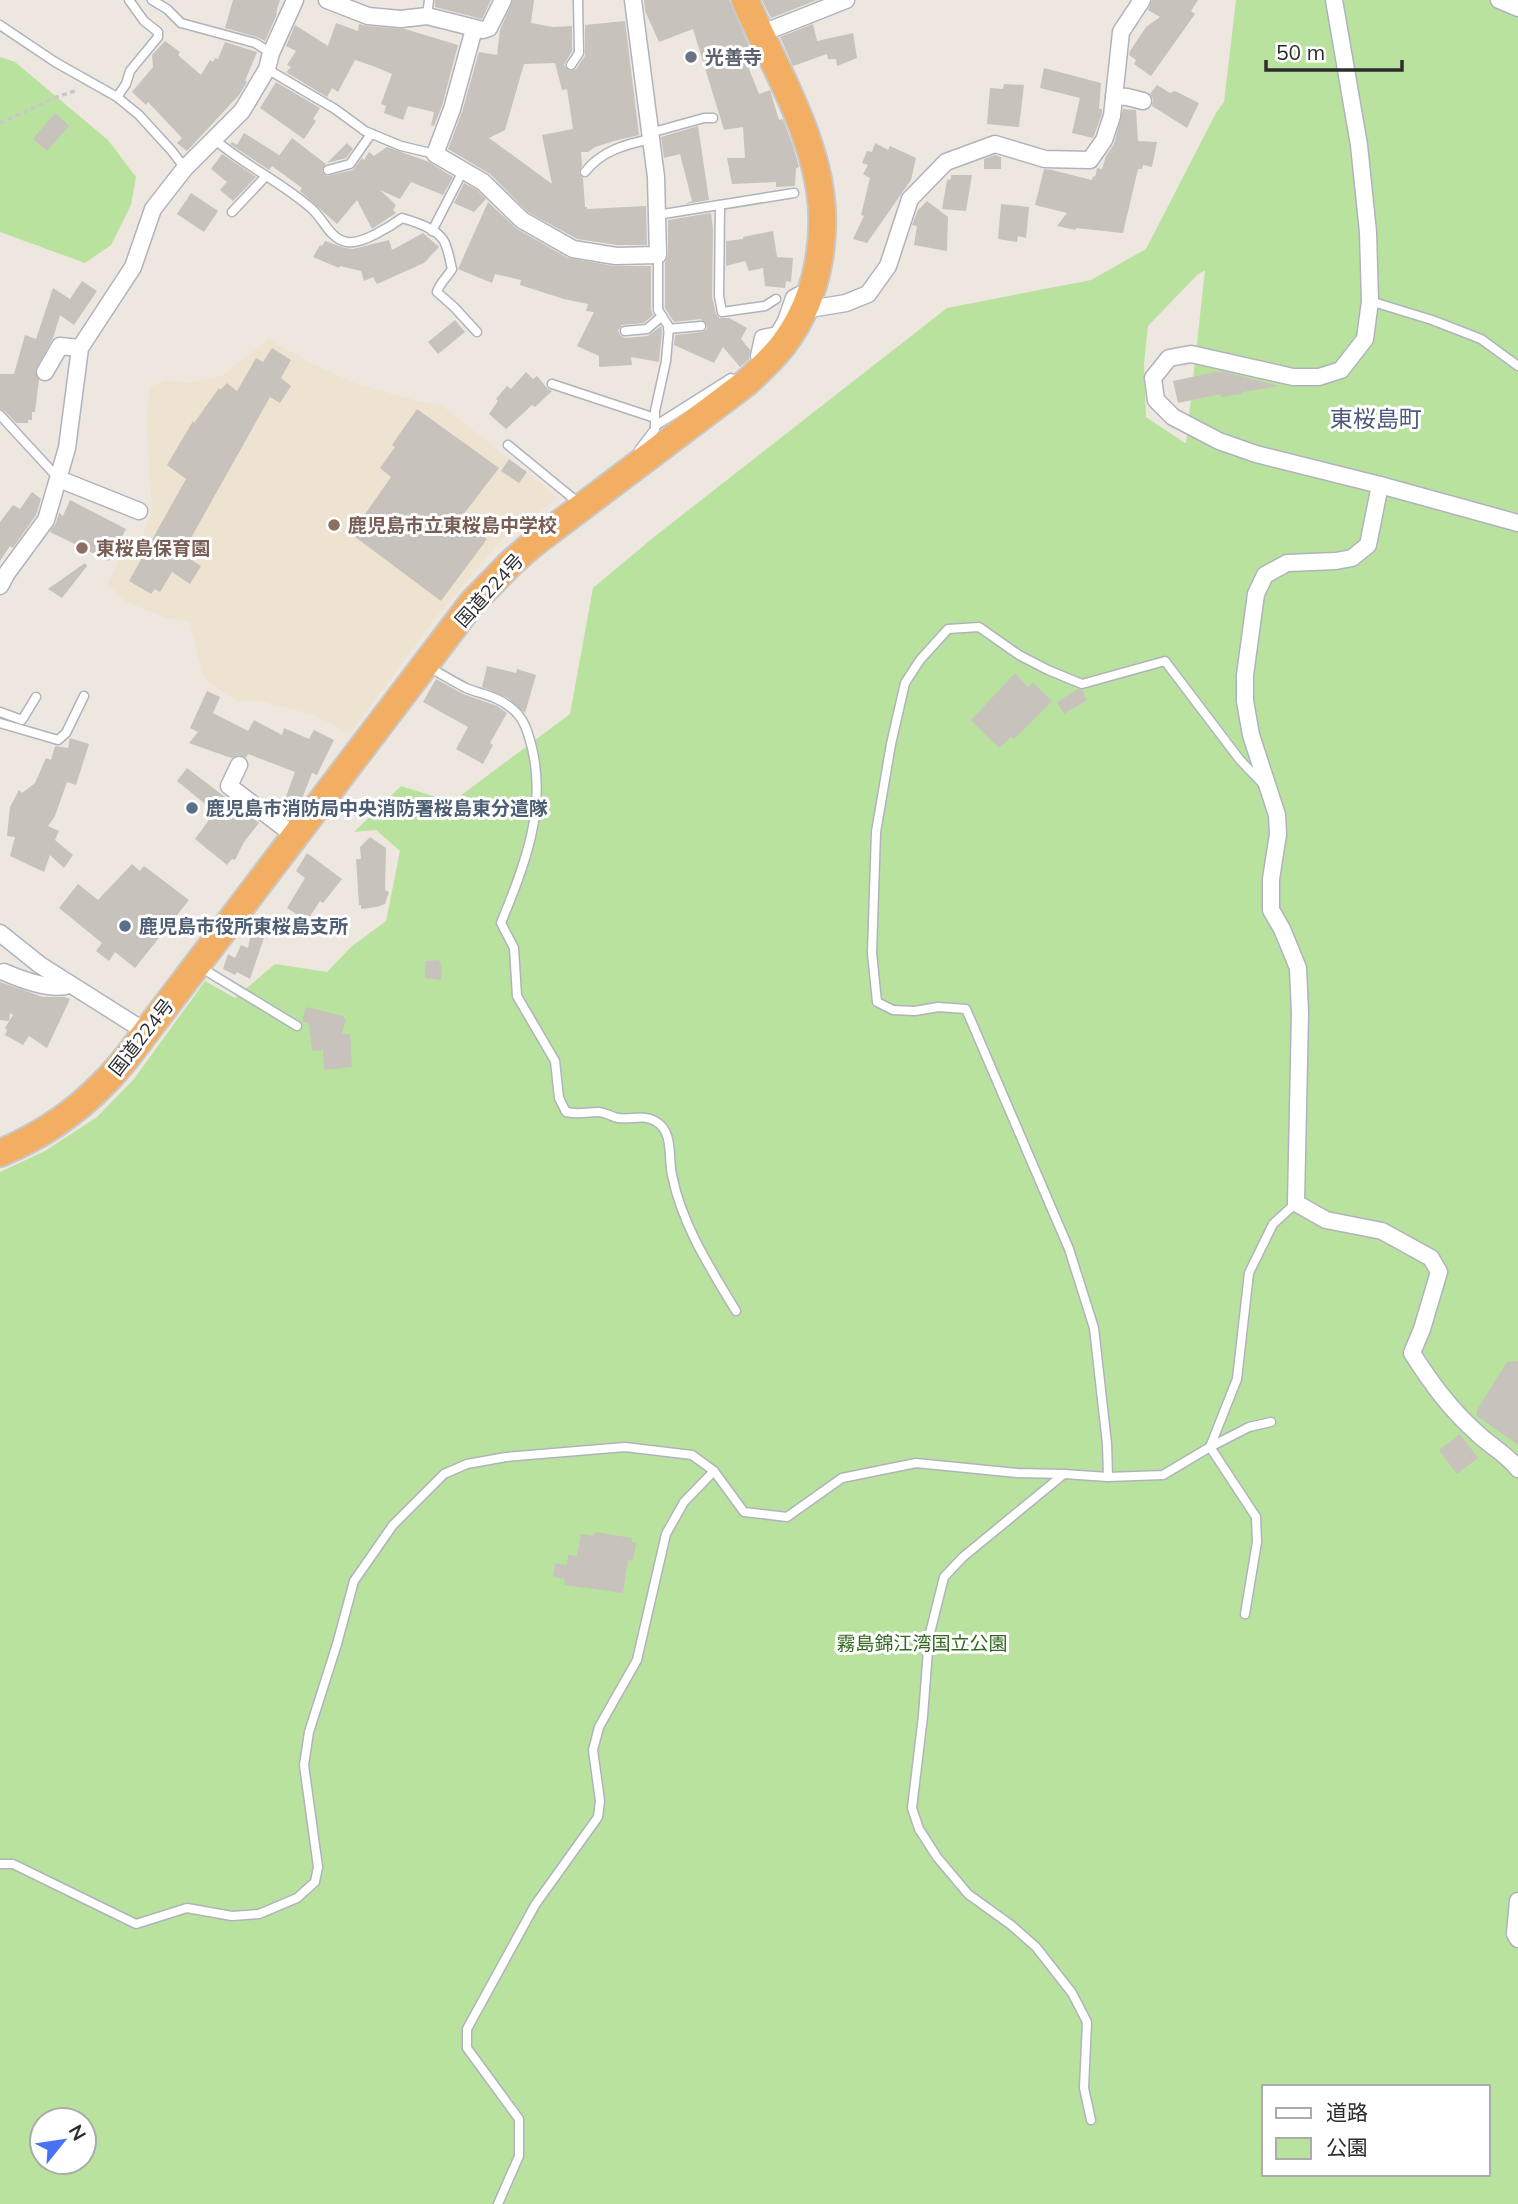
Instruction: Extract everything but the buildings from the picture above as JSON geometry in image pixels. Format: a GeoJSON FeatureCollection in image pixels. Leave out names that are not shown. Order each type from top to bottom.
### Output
{"type":"FeatureCollection","features":[{"type":"Feature","properties":{"kind":"highway","name":"国道224号"},"geometry":{"type":"LineString","coordinates":[[0,1153],[29,1141],[57,1123],[104,1084],[296,837],[472,603],[511,563],[746,383],[769,362],[785,342],[807,299],[819,264],[821,197],[814,161],[790,99],[745,0]]}},
{"type":"Feature","properties":{"kind":"street"},"geometry":{"type":"LineString","coordinates":[[0,586],[46,520],[67,448],[80,348],[133,267],[153,209],[185,168],[242,111],[269,61],[295,0]]}},
{"type":"Feature","properties":{"kind":"street"},"geometry":{"type":"LineString","coordinates":[[327,0],[368,16],[401,19],[428,8],[474,29],[483,30],[489,28],[503,0]]}},
{"type":"Feature","properties":{"kind":"street"},"geometry":{"type":"LineString","coordinates":[[474,29],[452,109],[435,154],[483,182],[522,220],[573,249],[616,256],[658,256],[656,177],[634,0]]}},
{"type":"Feature","properties":{"kind":"street"},"geometry":{"type":"LineString","coordinates":[[760,34],[846,0]]}},
{"type":"Feature","properties":{"kind":"street"},"geometry":{"type":"LineString","coordinates":[[747,344],[778,335],[794,298],[846,303],[868,294],[888,266],[910,199],[946,162],[995,144],[1045,159],[1090,160],[1104,140],[1112,116],[1121,32],[1142,0]]}},
{"type":"Feature","properties":{"kind":"street"},"geometry":{"type":"LineString","coordinates":[[1334,0],[1359,145],[1368,232],[1370,301],[1365,339],[1341,370],[1319,377],[1293,377],[1191,354],[1169,358],[1153,379],[1156,400],[1173,417],[1219,440],[1256,454],[1518,523]]}},
{"type":"Feature","properties":{"kind":"street"},"geometry":{"type":"LineString","coordinates":[[1499,0],[1518,8]]}},
{"type":"Feature","properties":{"kind":"street"},"geometry":{"type":"LineString","coordinates":[[1114,96],[1143,101]]}},
{"type":"Feature","properties":{"kind":"street"},"geometry":{"type":"LineString","coordinates":[[759,356],[763,338]]}},
{"type":"Feature","properties":{"kind":"street"},"geometry":{"type":"LineString","coordinates":[[44,372],[60,346],[80,348]]}},
{"type":"Feature","properties":{"kind":"street"},"geometry":{"type":"LineString","coordinates":[[59,480],[139,511]]}},
{"type":"Feature","properties":{"kind":"street"},"geometry":{"type":"LineString","coordinates":[[1380,485],[1368,545],[1352,558],[1287,563],[1265,575],[1256,594],[1245,675],[1245,701],[1251,735],[1277,815],[1278,834],[1271,879],[1271,910],[1298,968],[1300,1013],[1297,1203],[1326,1220],[1382,1231],[1431,1258],[1439,1272],[1412,1353],[1435,1390],[1477,1434],[1511,1459],[1518,1469]]}},
{"type":"Feature","properties":{"kind":"street"},"geometry":{"type":"LineString","coordinates":[[239,765],[229,786],[296,837]]}},
{"type":"Feature","properties":{"kind":"street"},"geometry":{"type":"LineString","coordinates":[[0,933],[40,965],[146,1032]]}},
{"type":"Feature","properties":{"kind":"street"},"geometry":{"type":"LineString","coordinates":[[4,972],[24,980],[63,987],[71,985]]}},
{"type":"Feature","properties":{"kind":"street"},"geometry":{"type":"LineString","coordinates":[[1518,1901],[1518,1939]]}},
{"type":"Feature","properties":{"kind":"lane"},"geometry":{"type":"LineString","coordinates":[[117,97],[126,84],[130,71],[158,37],[158,32],[144,21],[129,0]]}},
{"type":"Feature","properties":{"kind":"lane"},"geometry":{"type":"LineString","coordinates":[[152,0],[167,9],[181,23],[256,43],[269,61],[372,134],[401,146],[435,154]]}},
{"type":"Feature","properties":{"kind":"lane"},"geometry":{"type":"LineString","coordinates":[[571,65],[579,53],[578,0]]}},
{"type":"Feature","properties":{"kind":"lane"},"geometry":{"type":"LineString","coordinates":[[0,26],[55,62],[117,97],[139,115],[185,168]]}},
{"type":"Feature","properties":{"kind":"lane"},"geometry":{"type":"LineString","coordinates":[[585,172],[595,161],[618,148],[713,117]]}},
{"type":"Feature","properties":{"kind":"lane"},"geometry":{"type":"LineString","coordinates":[[328,170],[350,164],[372,134]]}},
{"type":"Feature","properties":{"kind":"lane"},"geometry":{"type":"LineString","coordinates":[[214,139],[234,157],[285,187],[315,212],[332,235],[346,242],[377,233],[402,218],[432,231],[443,240],[452,269],[439,284],[437,292],[477,332]]}},
{"type":"Feature","properties":{"kind":"lane"},"geometry":{"type":"LineString","coordinates":[[432,231],[463,171]]}},
{"type":"Feature","properties":{"kind":"lane"},"geometry":{"type":"LineString","coordinates":[[232,212],[266,176]]}},
{"type":"Feature","properties":{"kind":"lane"},"geometry":{"type":"LineString","coordinates":[[657,215],[794,193]]}},
{"type":"Feature","properties":{"kind":"lane"},"geometry":{"type":"LineString","coordinates":[[720,205],[719,296],[722,312],[765,306],[776,299]]}},
{"type":"Feature","properties":{"kind":"lane"},"geometry":{"type":"LineString","coordinates":[[626,474],[655,422],[666,361],[668,329],[658,310],[658,256]]}},
{"type":"Feature","properties":{"kind":"lane"},"geometry":{"type":"LineString","coordinates":[[1370,301],[1432,320],[1481,339],[1518,366]]}},
{"type":"Feature","properties":{"kind":"lane"},"geometry":{"type":"LineString","coordinates":[[625,331],[647,329],[662,316]]}},
{"type":"Feature","properties":{"kind":"lane"},"geometry":{"type":"LineString","coordinates":[[668,329],[701,326]]}},
{"type":"Feature","properties":{"kind":"lane"},"geometry":{"type":"LineString","coordinates":[[655,422],[731,378],[746,383]]}},
{"type":"Feature","properties":{"kind":"lane"},"geometry":{"type":"LineString","coordinates":[[552,384],[655,422]]}},
{"type":"Feature","properties":{"kind":"lane"},"geometry":{"type":"LineString","coordinates":[[0,415],[59,480]]}},
{"type":"Feature","properties":{"kind":"lane"},"geometry":{"type":"LineString","coordinates":[[508,445],[582,506]]}},
{"type":"Feature","properties":{"kind":"lane"},"geometry":{"type":"LineString","coordinates":[[1108,1477],[1094,1328],[1069,1249],[966,1009],[938,1007],[915,1011],[893,1010],[877,1002],[872,953],[876,832],[905,683],[920,660],[948,629],[979,627],[1019,655],[1082,684],[1165,661],[1240,760],[1269,789]]}},
{"type":"Feature","properties":{"kind":"lane"},"geometry":{"type":"LineString","coordinates":[[426,666],[466,688],[495,697],[512,708],[526,725],[535,758],[538,790],[534,829],[523,869],[501,923],[514,948],[517,996],[555,1061],[559,1098],[566,1112],[579,1115],[598,1112],[620,1118],[652,1118],[665,1129],[669,1139],[671,1172],[687,1222],[702,1256],[736,1311]]}},
{"type":"Feature","properties":{"kind":"lane"},"geometry":{"type":"LineString","coordinates":[[0,723],[58,740],[66,733],[84,696]]}},
{"type":"Feature","properties":{"kind":"lane"},"geometry":{"type":"LineString","coordinates":[[0,712],[22,720],[36,697]]}},
{"type":"Feature","properties":{"kind":"lane"},"geometry":{"type":"LineString","coordinates":[[197,965],[296,1026]]}},
{"type":"Feature","properties":{"kind":"lane"},"geometry":{"type":"LineString","coordinates":[[1210,1447],[1237,1379],[1249,1273],[1273,1224],[1297,1203]]}},
{"type":"Feature","properties":{"kind":"lane"},"geometry":{"type":"LineString","coordinates":[[0,1864],[13,1864],[136,1924],[187,1908],[232,1916],[259,1914],[297,1898],[315,1882],[318,1867],[304,1765],[309,1732],[355,1581],[393,1525],[444,1474],[467,1464],[506,1457],[625,1447],[692,1455],[714,1471],[744,1513],[787,1517],[842,1478],[916,1463],[1017,1473],[1108,1477],[1163,1475],[1249,1427],[1271,1422]]}},
{"type":"Feature","properties":{"kind":"lane"},"geometry":{"type":"LineString","coordinates":[[1210,1447],[1256,1517],[1257,1542],[1245,1614]]}},
{"type":"Feature","properties":{"kind":"lane"},"geometry":{"type":"LineString","coordinates":[[498,2204],[519,2156],[519,2119],[467,2048],[467,2029],[535,1905],[598,1817],[600,1801],[593,1750],[599,1727],[637,1660],[666,1534],[684,1502],[714,1471]]}},
{"type":"Feature","properties":{"kind":"lane"},"geometry":{"type":"LineString","coordinates":[[1064,1474],[963,1557],[944,1577],[929,1637],[912,1808],[919,1829],[937,1857],[968,1894],[1012,1925],[1036,1947],[1072,1993],[1087,2022],[1084,2088],[1091,2120]]}},
{"type":"Feature","properties":{"kind":"path"},"geometry":{"type":"LineString","coordinates":[[0,123],[59,96],[97,85]]}},
{"type":"Feature","properties":{"kind":"shaded area","name":"鹿児島市立東桜島中学校"},"geometry":{"type":"Polygon","coordinates":[[[269,339],[351,382],[417,401],[440,404],[558,498],[503,538],[438,615],[350,734],[314,715],[264,702],[238,701],[213,686],[203,675],[189,622],[166,618],[126,602],[108,583],[125,548],[141,538],[152,512],[146,415],[150,387],[166,380],[187,383],[223,375],[269,339]]]}},
{"type":"Feature","properties":{"kind":"green space","name":"霧島錦江湾国立公園"},"geometry":{"type":"Polygon","coordinates":[[[1236,0],[1518,0],[1518,2204],[0,2204],[0,1172],[45,1151],[97,1117],[134,1079],[205,981],[235,998],[275,964],[327,972],[352,946],[386,921],[400,851],[376,830],[354,832],[401,786],[452,802],[570,714],[593,588],[654,537],[947,308],[1091,280],[1146,249],[1224,102],[1236,0]],[[1205,270],[1148,326],[1144,364],[1146,417],[1185,443],[1205,270]]]}},
{"type":"Feature","properties":{"kind":"green space"},"geometry":{"type":"Polygon","coordinates":[[[0,57],[15,62],[108,140],[136,177],[131,205],[111,245],[85,263],[0,232],[0,57]]]}},
{"type":"Feature","properties":{"kind":"place","name":"光善寺"},"geometry":{"type":"Point","coordinates":[691,57]}},
{"type":"Feature","properties":{"kind":"place","name":"鹿児島市立東桜島中学校"},"geometry":{"type":"Point","coordinates":[334,525]}},
{"type":"Feature","properties":{"kind":"place","name":"東桜島保育園"},"geometry":{"type":"Point","coordinates":[82,548]}},
{"type":"Feature","properties":{"kind":"place","name":"鹿児島市消防局中央消防署桜島東分遣隊"},"geometry":{"type":"Point","coordinates":[192,808]}},
{"type":"Feature","properties":{"kind":"place","name":"鹿児島市役所東桜島支所"},"geometry":{"type":"Point","coordinates":[125,926]}},
{"type":"Feature","properties":{"kind":"district","name":"東桜島町"},"geometry":{"type":"Point","coordinates":[1376,419]}}]}
